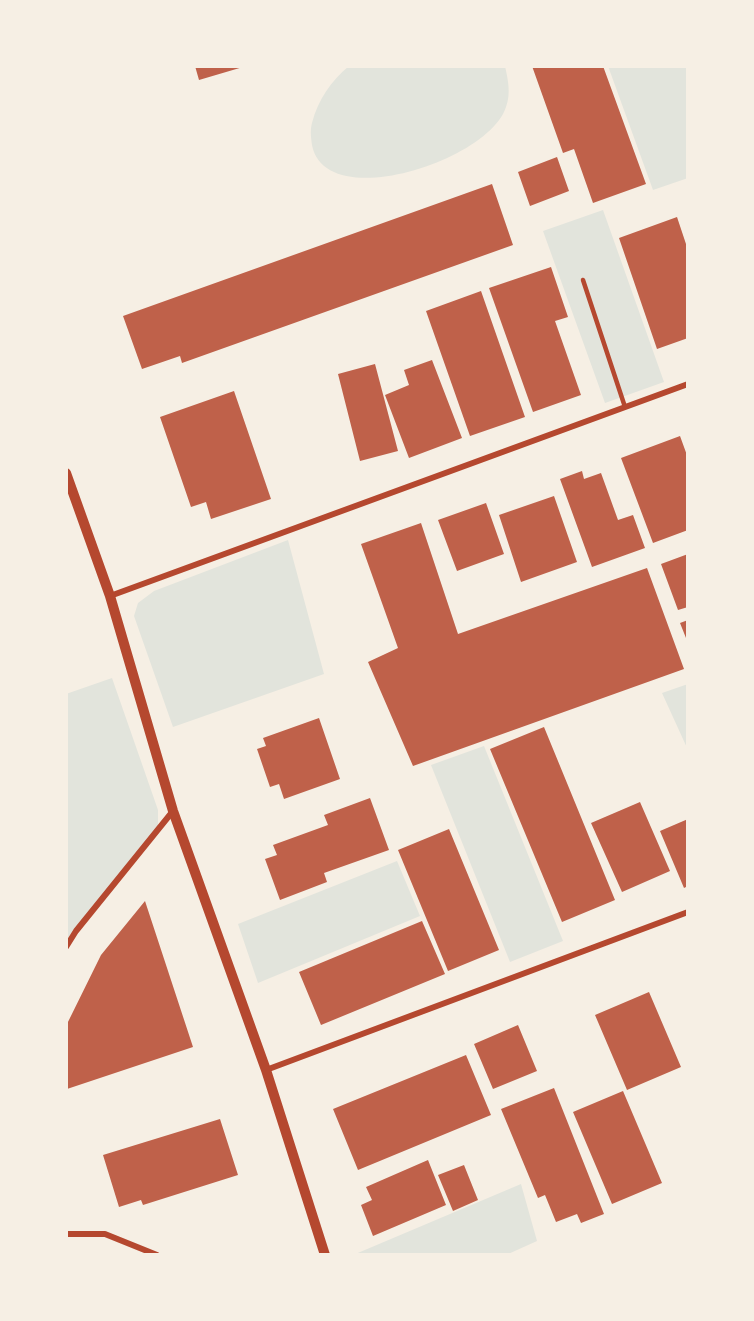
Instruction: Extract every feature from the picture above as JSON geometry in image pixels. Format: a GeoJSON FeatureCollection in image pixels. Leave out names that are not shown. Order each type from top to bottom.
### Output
{"type":"FeatureCollection","features":[{"type":"Feature","properties":{"kind":"street"},"geometry":{"type":"LineString","coordinates":[[111,596],[688,384]]}},
{"type":"Feature","properties":{"kind":"street"},"geometry":{"type":"LineString","coordinates":[[66,473],[111,596],[173,811],[266,1070],[325,1255]]}},
{"type":"Feature","properties":{"kind":"street"},"geometry":{"type":"LineString","coordinates":[[66,947],[76,931],[173,811]]}},
{"type":"Feature","properties":{"kind":"street"},"geometry":{"type":"LineString","coordinates":[[266,1070],[688,912]]}},
{"type":"Feature","properties":{"kind":"street"},"geometry":{"type":"LineString","coordinates":[[66,1234],[105,1234],[157,1255]]}},
{"type":"Feature","properties":{"kind":"lane"},"geometry":{"type":"LineString","coordinates":[[583,280],[625,407]]}},
{"type":"Feature","properties":{"kind":"shaded area"},"geometry":{"type":"Polygon","coordinates":[[[349,66],[505,66],[509,86],[508,102],[493,127],[470,145],[441,161],[407,172],[375,178],[345,176],[323,165],[312,145],[311,126],[322,99],[336,78],[349,66]]]}},
{"type":"Feature","properties":{"kind":"shaded area"},"geometry":{"type":"Polygon","coordinates":[[[608,66],[688,66],[688,178],[653,190],[608,66]]]}},
{"type":"Feature","properties":{"kind":"shaded area"},"geometry":{"type":"Polygon","coordinates":[[[603,210],[664,382],[605,403],[543,231],[603,210]]]}},
{"type":"Feature","properties":{"kind":"shaded area"},"geometry":{"type":"Polygon","coordinates":[[[288,540],[324,674],[173,727],[134,616],[138,603],[154,591],[288,540]]]}},
{"type":"Feature","properties":{"kind":"shaded area"},"geometry":{"type":"Polygon","coordinates":[[[112,678],[158,810],[158,827],[74,938],[66,940],[66,694],[112,678]]]}},
{"type":"Feature","properties":{"kind":"shaded area"},"geometry":{"type":"Polygon","coordinates":[[[688,684],[688,750],[662,693],[688,684]]]}},
{"type":"Feature","properties":{"kind":"shaded area"},"geometry":{"type":"Polygon","coordinates":[[[484,746],[563,941],[510,962],[431,765],[484,746]]]}},
{"type":"Feature","properties":{"kind":"shaded area"},"geometry":{"type":"Polygon","coordinates":[[[397,861],[420,916],[258,983],[238,924],[397,861]]]}},
{"type":"Feature","properties":{"kind":"shaded area"},"geometry":{"type":"Polygon","coordinates":[[[521,1184],[537,1241],[506,1255],[353,1255],[521,1184]]]}},
{"type":"Feature","properties":{"kind":"building"},"geometry":{"type":"Polygon","coordinates":[[[195,66],[243,66],[243,67],[199,80],[195,66]]]}},
{"type":"Feature","properties":{"kind":"building"},"geometry":{"type":"Polygon","coordinates":[[[532,66],[603,66],[646,184],[593,203],[574,149],[563,153],[532,66]]]}},
{"type":"Feature","properties":{"kind":"building"},"geometry":{"type":"Polygon","coordinates":[[[557,157],[569,191],[530,206],[518,172],[557,157]]]}},
{"type":"Feature","properties":{"kind":"building"},"geometry":{"type":"Polygon","coordinates":[[[492,184],[513,245],[182,363],[180,356],[142,369],[123,316],[492,184]]]}},
{"type":"Feature","properties":{"kind":"building"},"geometry":{"type":"Polygon","coordinates":[[[677,217],[688,250],[688,338],[657,349],[619,238],[677,217]]]}},
{"type":"Feature","properties":{"kind":"building"},"geometry":{"type":"Polygon","coordinates":[[[551,267],[568,317],[555,321],[581,395],[533,412],[489,288],[551,267]]]}},
{"type":"Feature","properties":{"kind":"building"},"geometry":{"type":"Polygon","coordinates":[[[481,291],[525,417],[470,436],[426,311],[481,291]]]}},
{"type":"Feature","properties":{"kind":"building"},"geometry":{"type":"Polygon","coordinates":[[[432,360],[462,438],[409,458],[385,395],[409,385],[404,370],[432,360]]]}},
{"type":"Feature","properties":{"kind":"building"},"geometry":{"type":"Polygon","coordinates":[[[375,364],[398,451],[360,461],[338,374],[375,364]]]}},
{"type":"Feature","properties":{"kind":"building"},"geometry":{"type":"Polygon","coordinates":[[[234,391],[271,499],[211,519],[206,502],[191,507],[160,417],[234,391]]]}},
{"type":"Feature","properties":{"kind":"building"},"geometry":{"type":"Polygon","coordinates":[[[680,436],[688,458],[688,530],[653,543],[621,458],[680,436]]]}},
{"type":"Feature","properties":{"kind":"building"},"geometry":{"type":"Polygon","coordinates":[[[582,471],[584,479],[601,473],[618,520],[633,515],[645,548],[592,567],[560,479],[582,471]]]}},
{"type":"Feature","properties":{"kind":"building"},"geometry":{"type":"Polygon","coordinates":[[[554,496],[577,562],[521,582],[499,515],[554,496]]]}},
{"type":"Feature","properties":{"kind":"building"},"geometry":{"type":"Polygon","coordinates":[[[486,503],[504,554],[457,571],[438,520],[486,503]]]}},
{"type":"Feature","properties":{"kind":"building"},"geometry":{"type":"Polygon","coordinates":[[[421,523],[458,634],[647,568],[684,669],[413,766],[368,662],[398,648],[361,544],[421,523]]]}},
{"type":"Feature","properties":{"kind":"building"},"geometry":{"type":"Polygon","coordinates":[[[688,554],[688,607],[678,610],[661,564],[688,554]]]}},
{"type":"Feature","properties":{"kind":"building"},"geometry":{"type":"Polygon","coordinates":[[[688,620],[688,643],[680,623],[688,620]]]}},
{"type":"Feature","properties":{"kind":"building"},"geometry":{"type":"Polygon","coordinates":[[[319,718],[340,779],[284,799],[279,784],[270,787],[257,749],[266,746],[263,738],[319,718]]]}},
{"type":"Feature","properties":{"kind":"building"},"geometry":{"type":"Polygon","coordinates":[[[544,727],[615,900],[562,922],[490,749],[544,727]]]}},
{"type":"Feature","properties":{"kind":"building"},"geometry":{"type":"Polygon","coordinates":[[[370,798],[389,850],[324,873],[327,882],[280,900],[265,859],[277,855],[273,845],[328,825],[324,815],[370,798]]]}},
{"type":"Feature","properties":{"kind":"building"},"geometry":{"type":"Polygon","coordinates":[[[640,802],[670,871],[622,892],[591,823],[640,802]]]}},
{"type":"Feature","properties":{"kind":"building"},"geometry":{"type":"Polygon","coordinates":[[[688,819],[688,886],[684,888],[660,831],[688,819]]]}},
{"type":"Feature","properties":{"kind":"building"},"geometry":{"type":"Polygon","coordinates":[[[449,829],[499,950],[448,971],[398,850],[449,829]]]}},
{"type":"Feature","properties":{"kind":"building"},"geometry":{"type":"Polygon","coordinates":[[[145,901],[193,1047],[67,1089],[66,1026],[101,955],[145,901]]]}},
{"type":"Feature","properties":{"kind":"building"},"geometry":{"type":"Polygon","coordinates":[[[422,921],[445,974],[321,1025],[299,972],[422,921]]]}},
{"type":"Feature","properties":{"kind":"building"},"geometry":{"type":"Polygon","coordinates":[[[649,992],[681,1067],[627,1090],[595,1015],[649,992]]]}},
{"type":"Feature","properties":{"kind":"building"},"geometry":{"type":"Polygon","coordinates":[[[518,1025],[537,1071],[493,1089],[474,1044],[518,1025]]]}},
{"type":"Feature","properties":{"kind":"building"},"geometry":{"type":"Polygon","coordinates":[[[466,1055],[491,1115],[358,1170],[333,1109],[466,1055]]]}},
{"type":"Feature","properties":{"kind":"building"},"geometry":{"type":"Polygon","coordinates":[[[554,1088],[604,1214],[581,1223],[577,1214],[556,1222],[545,1195],[538,1198],[501,1109],[554,1088]]]}},
{"type":"Feature","properties":{"kind":"building"},"geometry":{"type":"Polygon","coordinates":[[[623,1091],[662,1183],[612,1204],[573,1112],[623,1091]]]}},
{"type":"Feature","properties":{"kind":"building"},"geometry":{"type":"Polygon","coordinates":[[[220,1119],[238,1175],[143,1205],[141,1200],[119,1207],[103,1155],[220,1119]]]}},
{"type":"Feature","properties":{"kind":"building"},"geometry":{"type":"Polygon","coordinates":[[[428,1160],[446,1205],[373,1236],[361,1205],[372,1200],[366,1187],[428,1160]]]}},
{"type":"Feature","properties":{"kind":"building"},"geometry":{"type":"Polygon","coordinates":[[[464,1165],[478,1200],[453,1211],[438,1175],[464,1165]]]}}]}
